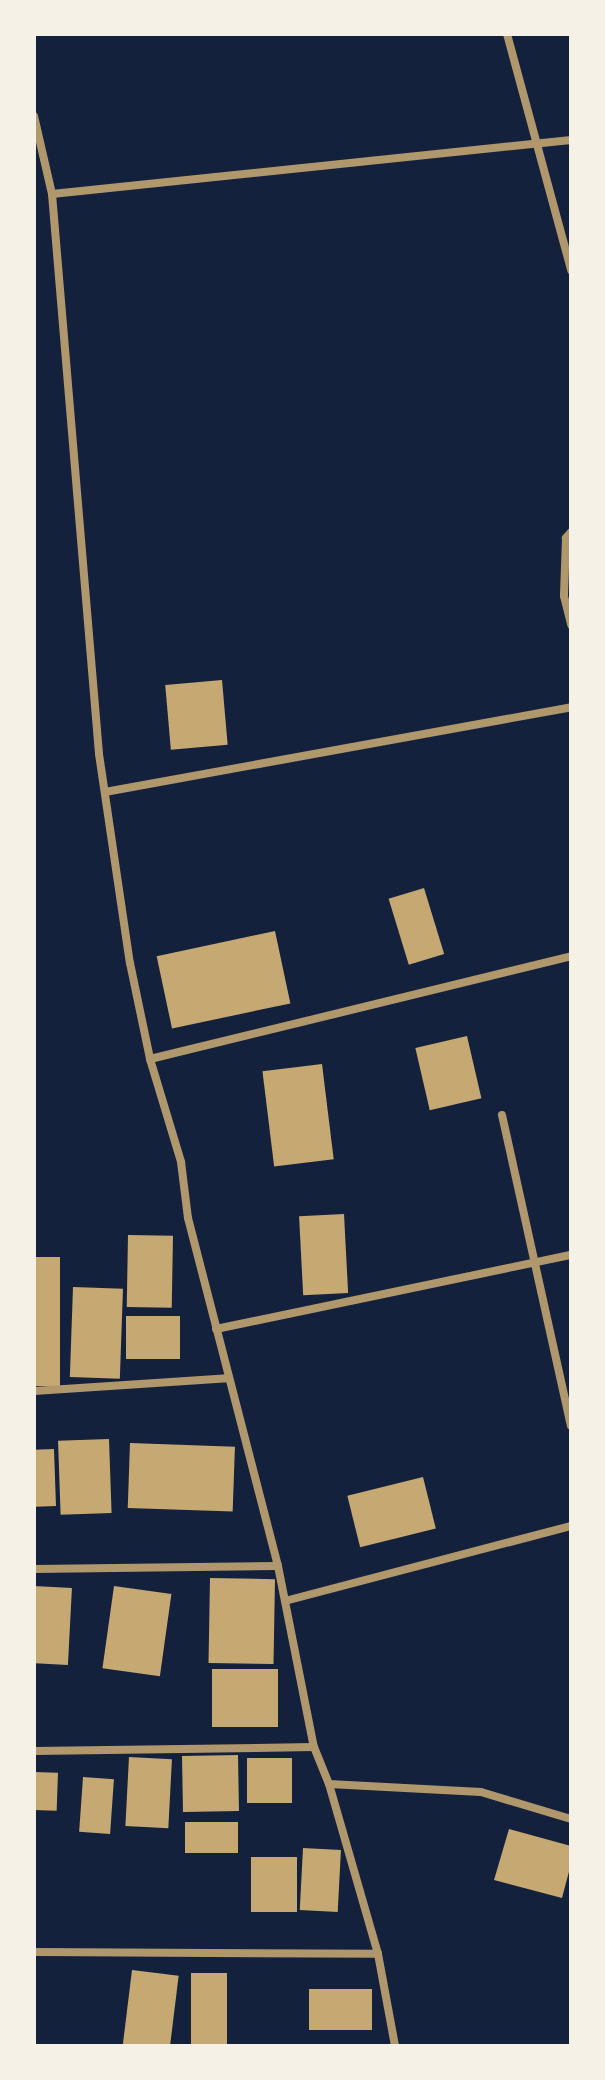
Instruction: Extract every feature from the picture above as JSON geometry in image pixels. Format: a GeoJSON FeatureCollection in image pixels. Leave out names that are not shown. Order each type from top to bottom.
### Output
{"type":"FeatureCollection","features":[{"type":"Feature","properties":{"kind":"street"},"geometry":{"type":"LineString","coordinates":[[507,34],[571,270]]}},
{"type":"Feature","properties":{"kind":"street"},"geometry":{"type":"LineString","coordinates":[[34,116],[52,194],[75,502],[105,792],[130,963],[150,1059],[181,1162],[188,1218],[278,1566],[314,1747],[329,1784],[378,1954],[395,2046]]}},
{"type":"Feature","properties":{"kind":"street"},"geometry":{"type":"LineString","coordinates":[[52,194],[571,140]]}},
{"type":"Feature","properties":{"kind":"street"},"geometry":{"type":"LineString","coordinates":[[571,532],[566,538],[564,596],[571,625]]}},
{"type":"Feature","properties":{"kind":"street"},"geometry":{"type":"LineString","coordinates":[[105,792],[571,707]]}},
{"type":"Feature","properties":{"kind":"street"},"geometry":{"type":"LineString","coordinates":[[150,1059],[571,956]]}},
{"type":"Feature","properties":{"kind":"street"},"geometry":{"type":"LineString","coordinates":[[502,1115],[571,1425]]}},
{"type":"Feature","properties":{"kind":"street"},"geometry":{"type":"LineString","coordinates":[[216,1329],[571,1255]]}},
{"type":"Feature","properties":{"kind":"street"},"geometry":{"type":"LineString","coordinates":[[34,1391],[228,1378]]}},
{"type":"Feature","properties":{"kind":"street"},"geometry":{"type":"LineString","coordinates":[[285,1601],[571,1526]]}},
{"type":"Feature","properties":{"kind":"street"},"geometry":{"type":"LineString","coordinates":[[34,1569],[278,1566]]}},
{"type":"Feature","properties":{"kind":"street"},"geometry":{"type":"LineString","coordinates":[[34,1751],[314,1747]]}},
{"type":"Feature","properties":{"kind":"street"},"geometry":{"type":"LineString","coordinates":[[329,1784],[481,1792],[571,1819]]}},
{"type":"Feature","properties":{"kind":"street"},"geometry":{"type":"LineString","coordinates":[[34,1952],[378,1954]]}},
{"type":"Feature","properties":{"kind":"building"},"geometry":{"type":"Polygon","coordinates":[[[222,680],[228,745],[171,750],[165,685],[222,680]]]}},
{"type":"Feature","properties":{"kind":"building"},"geometry":{"type":"Polygon","coordinates":[[[424,888],[444,954],[409,965],[389,899],[424,888]]]}},
{"type":"Feature","properties":{"kind":"building"},"geometry":{"type":"Polygon","coordinates":[[[275,931],[290,1003],[172,1029],[157,956],[275,931]]]}},
{"type":"Feature","properties":{"kind":"building"},"geometry":{"type":"Polygon","coordinates":[[[467,1036],[481,1098],[430,1110],[415,1048],[467,1036]]]}},
{"type":"Feature","properties":{"kind":"building"},"geometry":{"type":"Polygon","coordinates":[[[322,1064],[334,1159],[274,1167],[262,1071],[322,1064]]]}},
{"type":"Feature","properties":{"kind":"building"},"geometry":{"type":"Polygon","coordinates":[[[344,1214],[348,1293],[303,1295],[299,1216],[344,1214]]]}},
{"type":"Feature","properties":{"kind":"building"},"geometry":{"type":"Polygon","coordinates":[[[128,1235],[173,1236],[172,1308],[127,1307],[128,1235]]]}},
{"type":"Feature","properties":{"kind":"building"},"geometry":{"type":"Polygon","coordinates":[[[34,1257],[60,1257],[60,1386],[34,1386],[34,1257]]]}},
{"type":"Feature","properties":{"kind":"building"},"geometry":{"type":"Polygon","coordinates":[[[73,1287],[123,1289],[120,1379],[70,1377],[73,1287]]]}},
{"type":"Feature","properties":{"kind":"building"},"geometry":{"type":"Polygon","coordinates":[[[126,1316],[180,1316],[180,1359],[126,1359],[126,1316]]]}},
{"type":"Feature","properties":{"kind":"building"},"geometry":{"type":"Polygon","coordinates":[[[109,1439],[112,1513],[61,1515],[58,1441],[109,1439]]]}},
{"type":"Feature","properties":{"kind":"building"},"geometry":{"type":"Polygon","coordinates":[[[130,1443],[235,1447],[233,1512],[128,1508],[130,1443]]]}},
{"type":"Feature","properties":{"kind":"building"},"geometry":{"type":"Polygon","coordinates":[[[54,1449],[56,1506],[36,1507],[34,1450],[54,1449]]]}},
{"type":"Feature","properties":{"kind":"building"},"geometry":{"type":"Polygon","coordinates":[[[423,1477],[436,1528],[360,1547],[347,1496],[423,1477]]]}},
{"type":"Feature","properties":{"kind":"building"},"geometry":{"type":"Polygon","coordinates":[[[210,1578],[275,1579],[274,1664],[209,1663],[210,1578]]]}},
{"type":"Feature","properties":{"kind":"building"},"geometry":{"type":"Polygon","coordinates":[[[34,1586],[72,1588],[68,1665],[34,1663],[34,1586]]]}},
{"type":"Feature","properties":{"kind":"building"},"geometry":{"type":"Polygon","coordinates":[[[114,1586],[171,1594],[160,1676],[102,1668],[114,1586]]]}},
{"type":"Feature","properties":{"kind":"building"},"geometry":{"type":"Polygon","coordinates":[[[212,1669],[278,1669],[278,1727],[212,1727],[212,1669]]]}},
{"type":"Feature","properties":{"kind":"building"},"geometry":{"type":"Polygon","coordinates":[[[238,1755],[239,1811],[183,1812],[182,1756],[238,1755]]]}},
{"type":"Feature","properties":{"kind":"building"},"geometry":{"type":"Polygon","coordinates":[[[129,1757],[172,1759],[168,1828],[125,1826],[129,1757]]]}},
{"type":"Feature","properties":{"kind":"building"},"geometry":{"type":"Polygon","coordinates":[[[247,1758],[292,1758],[292,1803],[247,1803],[247,1758]]]}},
{"type":"Feature","properties":{"kind":"building"},"geometry":{"type":"Polygon","coordinates":[[[34,1772],[58,1773],[57,1811],[34,1810],[34,1772]]]}},
{"type":"Feature","properties":{"kind":"building"},"geometry":{"type":"Polygon","coordinates":[[[83,1777],[114,1779],[110,1834],[79,1832],[83,1777]]]}},
{"type":"Feature","properties":{"kind":"building"},"geometry":{"type":"Polygon","coordinates":[[[185,1822],[238,1822],[238,1853],[185,1853],[185,1822]]]}},
{"type":"Feature","properties":{"kind":"building"},"geometry":{"type":"Polygon","coordinates":[[[509,1829],[571,1846],[571,1864],[562,1898],[494,1880],[509,1829]]]}},
{"type":"Feature","properties":{"kind":"building"},"geometry":{"type":"Polygon","coordinates":[[[303,1848],[341,1850],[338,1912],[300,1910],[303,1848]]]}},
{"type":"Feature","properties":{"kind":"building"},"geometry":{"type":"Polygon","coordinates":[[[251,1857],[297,1857],[297,1912],[251,1912],[251,1857]]]}},
{"type":"Feature","properties":{"kind":"building"},"geometry":{"type":"Polygon","coordinates":[[[132,1970],[179,1976],[170,2046],[123,2046],[132,1970]]]}},
{"type":"Feature","properties":{"kind":"building"},"geometry":{"type":"Polygon","coordinates":[[[191,1973],[227,1973],[227,2046],[191,2046],[191,1973]]]}},
{"type":"Feature","properties":{"kind":"building"},"geometry":{"type":"Polygon","coordinates":[[[309,1989],[372,1989],[372,2030],[309,2030],[309,1989]]]}}]}
